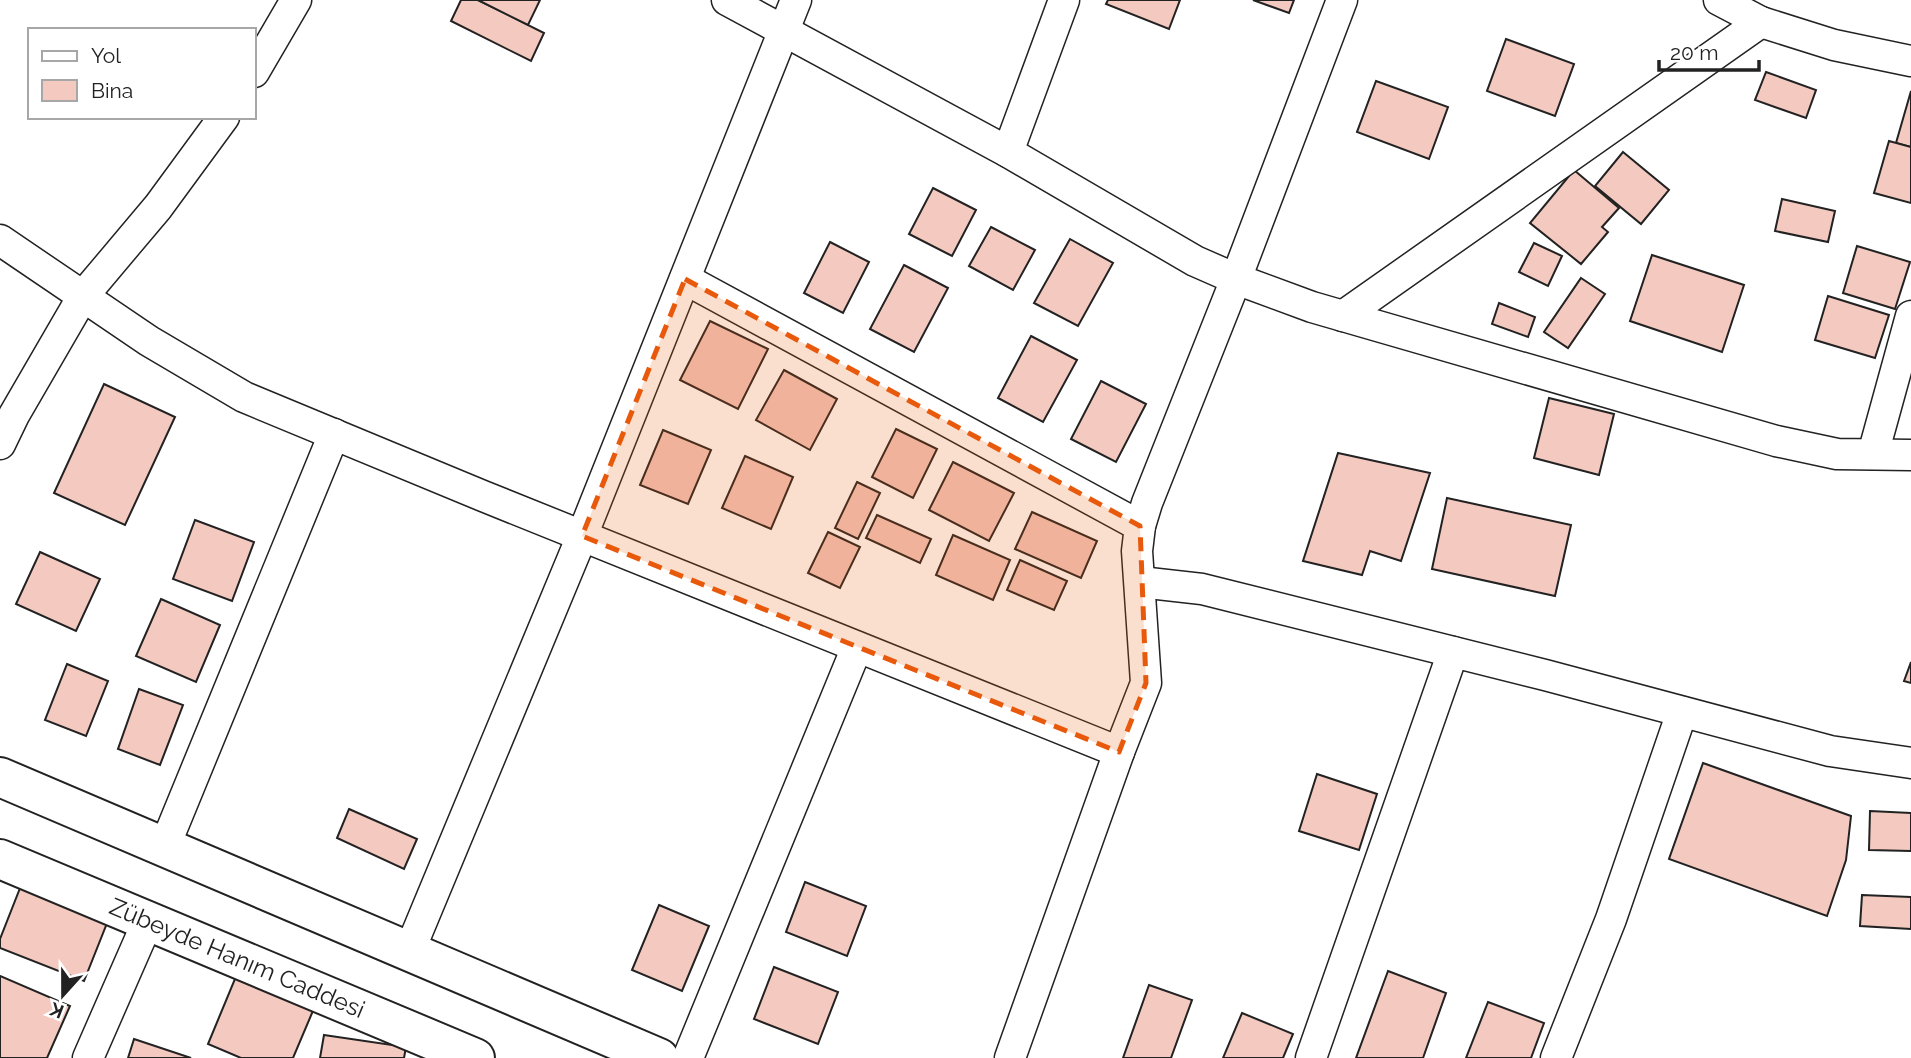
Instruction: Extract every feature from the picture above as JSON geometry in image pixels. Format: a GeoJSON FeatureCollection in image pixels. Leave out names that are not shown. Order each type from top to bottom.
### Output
{"type":"FeatureCollection","features":[{"type":"Feature","properties":{"kind":"main road"},"geometry":{"type":"LineString","coordinates":[[0,777],[659,1058]]}},
{"type":"Feature","properties":{"kind":"main road","name":"Zübeyde Hanım Caddesi"},"geometry":{"type":"LineString","coordinates":[[0,859],[475,1058]]}},
{"type":"Feature","properties":{"kind":"street"},"geometry":{"type":"LineString","coordinates":[[256,69],[296,0]]}},
{"type":"Feature","properties":{"kind":"street"},"geometry":{"type":"LineString","coordinates":[[726,0],[1008,152],[1195,261],[1236,279],[1343,316],[1776,441],[1837,454],[1911,455]]}},
{"type":"Feature","properties":{"kind":"street"},"geometry":{"type":"LineString","coordinates":[[409,952],[582,536],[796,0]]}},
{"type":"Feature","properties":{"kind":"street"},"geometry":{"type":"LineString","coordinates":[[1008,152],[1064,0]]}},
{"type":"Feature","properties":{"kind":"street"},"geometry":{"type":"LineString","coordinates":[[1010,1058],[1146,683],[1137,551],[1140,526],[1342,0]]}},
{"type":"Feature","properties":{"kind":"street"},"geometry":{"type":"LineString","coordinates":[[1719,0],[1761,22],[1834,45],[1911,61]]}},
{"type":"Feature","properties":{"kind":"street"},"geometry":{"type":"LineString","coordinates":[[1343,316],[1761,22]]}},
{"type":"Feature","properties":{"kind":"street"},"geometry":{"type":"LineString","coordinates":[[0,444],[83,296],[158,207],[223,119]]}},
{"type":"Feature","properties":{"kind":"street"},"geometry":{"type":"LineString","coordinates":[[0,240],[149,341],[244,397],[1119,752]]}},
{"type":"Feature","properties":{"kind":"street"},"geometry":{"type":"LineString","coordinates":[[685,279],[1140,526]]}},
{"type":"Feature","properties":{"kind":"street"},"geometry":{"type":"LineString","coordinates":[[1873,454],[1911,316]]}},
{"type":"Feature","properties":{"kind":"street"},"geometry":{"type":"LineString","coordinates":[[164,848],[334,434]]}},
{"type":"Feature","properties":{"kind":"street"},"geometry":{"type":"LineString","coordinates":[[1140,582],[1202,589],[1830,751],[1911,763]]}},
{"type":"Feature","properties":{"kind":"street"},"geometry":{"type":"LineString","coordinates":[[688,1058],[856,646]]}},
{"type":"Feature","properties":{"kind":"street"},"geometry":{"type":"LineString","coordinates":[[1311,1058],[1453,652]]}},
{"type":"Feature","properties":{"kind":"street"},"geometry":{"type":"LineString","coordinates":[[1556,1058],[1611,919],[1682,712]]}},
{"type":"Feature","properties":{"kind":"street"},"geometry":{"type":"LineString","coordinates":[[88,1058],[148,921]]}},
{"type":"Feature","properties":{"kind":"highlighted area"},"geometry":{"type":"Polygon","coordinates":[[[685,279],[1140,526],[1146,683],[1119,752],[582,536],[685,279]]]}},
{"type":"Feature","properties":{"kind":"building"},"geometry":{"type":"Polygon","coordinates":[[[461,0],[478,0],[544,33],[531,61],[451,21],[461,0]]]}},
{"type":"Feature","properties":{"kind":"building"},"geometry":{"type":"Polygon","coordinates":[[[478,0],[540,0],[528,25],[478,0]]]}},
{"type":"Feature","properties":{"kind":"building"},"geometry":{"type":"Polygon","coordinates":[[[1108,0],[1180,0],[1169,29],[1106,4],[1108,0]]]}},
{"type":"Feature","properties":{"kind":"building"},"geometry":{"type":"Polygon","coordinates":[[[1253,0],[1294,0],[1289,13],[1253,0]]]}},
{"type":"Feature","properties":{"kind":"building"},"geometry":{"type":"Polygon","coordinates":[[[1506,39],[1574,64],[1555,116],[1487,91],[1506,39]]]}},
{"type":"Feature","properties":{"kind":"building"},"geometry":{"type":"Polygon","coordinates":[[[1766,72],[1816,90],[1806,118],[1755,100],[1766,72]]]}},
{"type":"Feature","properties":{"kind":"building"},"geometry":{"type":"Polygon","coordinates":[[[1376,81],[1448,107],[1429,159],[1357,132],[1376,81]]]}},
{"type":"Feature","properties":{"kind":"building"},"geometry":{"type":"Polygon","coordinates":[[[1911,91],[1911,147],[1896,143],[1911,91]]]}},
{"type":"Feature","properties":{"kind":"building"},"geometry":{"type":"Polygon","coordinates":[[[1889,141],[1911,147],[1911,203],[1874,193],[1889,141]]]}},
{"type":"Feature","properties":{"kind":"building"},"geometry":{"type":"Polygon","coordinates":[[[1623,152],[1669,190],[1641,224],[1595,186],[1623,152]]]}},
{"type":"Feature","properties":{"kind":"building"},"geometry":{"type":"Polygon","coordinates":[[[1574,170],[1619,208],[1602,227],[1608,232],[1581,264],[1530,223],[1574,170]]]}},
{"type":"Feature","properties":{"kind":"building"},"geometry":{"type":"Polygon","coordinates":[[[933,188],[976,210],[952,256],[909,234],[933,188]]]}},
{"type":"Feature","properties":{"kind":"building"},"geometry":{"type":"Polygon","coordinates":[[[1782,199],[1835,211],[1828,242],[1775,231],[1782,199]]]}},
{"type":"Feature","properties":{"kind":"building"},"geometry":{"type":"Polygon","coordinates":[[[991,227],[1035,250],[1013,290],[969,266],[991,227]]]}},
{"type":"Feature","properties":{"kind":"building"},"geometry":{"type":"Polygon","coordinates":[[[1070,239],[1113,263],[1078,326],[1034,303],[1070,239]]]}},
{"type":"Feature","properties":{"kind":"building"},"geometry":{"type":"Polygon","coordinates":[[[830,242],[869,262],[843,313],[804,293],[830,242]]]}},
{"type":"Feature","properties":{"kind":"building"},"geometry":{"type":"Polygon","coordinates":[[[1534,243],[1562,256],[1548,286],[1519,272],[1534,243]]]}},
{"type":"Feature","properties":{"kind":"building"},"geometry":{"type":"Polygon","coordinates":[[[1857,246],[1910,262],[1895,309],[1843,293],[1857,246]]]}},
{"type":"Feature","properties":{"kind":"building"},"geometry":{"type":"Polygon","coordinates":[[[1652,255],[1744,285],[1722,352],[1630,321],[1652,255]]]}},
{"type":"Feature","properties":{"kind":"building"},"geometry":{"type":"Polygon","coordinates":[[[904,265],[948,288],[914,352],[870,329],[904,265]]]}},
{"type":"Feature","properties":{"kind":"building"},"geometry":{"type":"Polygon","coordinates":[[[1581,278],[1605,294],[1568,348],[1544,332],[1581,278]]]}},
{"type":"Feature","properties":{"kind":"building"},"geometry":{"type":"Polygon","coordinates":[[[1828,296],[1889,315],[1875,358],[1815,340],[1828,296]]]}},
{"type":"Feature","properties":{"kind":"building"},"geometry":{"type":"Polygon","coordinates":[[[1499,303],[1535,317],[1528,337],[1492,324],[1499,303]]]}},
{"type":"Feature","properties":{"kind":"building"},"geometry":{"type":"Polygon","coordinates":[[[710,321],[768,349],[738,409],[680,380],[710,321]]]}},
{"type":"Feature","properties":{"kind":"building"},"geometry":{"type":"Polygon","coordinates":[[[1031,336],[1077,360],[1043,422],[998,398],[1031,336]]]}},
{"type":"Feature","properties":{"kind":"building"},"geometry":{"type":"Polygon","coordinates":[[[784,370],[837,399],[810,450],[756,420],[784,370]]]}},
{"type":"Feature","properties":{"kind":"building"},"geometry":{"type":"Polygon","coordinates":[[[1101,381],[1146,404],[1116,462],[1071,439],[1101,381]]]}},
{"type":"Feature","properties":{"kind":"building"},"geometry":{"type":"Polygon","coordinates":[[[104,384],[175,417],[125,525],[54,493],[104,384]]]}},
{"type":"Feature","properties":{"kind":"building"},"geometry":{"type":"Polygon","coordinates":[[[1549,398],[1614,414],[1599,475],[1534,458],[1549,398]]]}},
{"type":"Feature","properties":{"kind":"building"},"geometry":{"type":"Polygon","coordinates":[[[896,429],[937,449],[913,498],[872,477],[896,429]]]}},
{"type":"Feature","properties":{"kind":"building"},"geometry":{"type":"Polygon","coordinates":[[[663,430],[711,450],[688,504],[640,485],[663,430]]]}},
{"type":"Feature","properties":{"kind":"building"},"geometry":{"type":"Polygon","coordinates":[[[1338,453],[1430,473],[1401,561],[1370,551],[1362,575],[1303,561],[1338,453]]]}},
{"type":"Feature","properties":{"kind":"building"},"geometry":{"type":"Polygon","coordinates":[[[745,456],[793,477],[771,529],[722,508],[745,456]]]}},
{"type":"Feature","properties":{"kind":"building"},"geometry":{"type":"Polygon","coordinates":[[[953,462],[1014,493],[989,541],[929,510],[953,462]]]}},
{"type":"Feature","properties":{"kind":"building"},"geometry":{"type":"Polygon","coordinates":[[[857,482],[880,493],[858,539],[835,528],[857,482]]]}},
{"type":"Feature","properties":{"kind":"building"},"geometry":{"type":"Polygon","coordinates":[[[1447,498],[1571,525],[1555,596],[1432,569],[1447,498]]]}},
{"type":"Feature","properties":{"kind":"building"},"geometry":{"type":"Polygon","coordinates":[[[1032,512],[1097,541],[1081,578],[1015,549],[1032,512]]]}},
{"type":"Feature","properties":{"kind":"building"},"geometry":{"type":"Polygon","coordinates":[[[877,515],[931,539],[920,563],[866,538],[877,515]]]}},
{"type":"Feature","properties":{"kind":"building"},"geometry":{"type":"Polygon","coordinates":[[[195,520],[254,542],[232,601],[173,579],[195,520]]]}},
{"type":"Feature","properties":{"kind":"building"},"geometry":{"type":"Polygon","coordinates":[[[828,532],[860,547],[840,588],[808,573],[828,532]]]}},
{"type":"Feature","properties":{"kind":"building"},"geometry":{"type":"Polygon","coordinates":[[[953,535],[1010,560],[993,600],[936,575],[953,535]]]}},
{"type":"Feature","properties":{"kind":"building"},"geometry":{"type":"Polygon","coordinates":[[[40,552],[100,579],[76,631],[16,604],[40,552]]]}},
{"type":"Feature","properties":{"kind":"building"},"geometry":{"type":"Polygon","coordinates":[[[1020,560],[1067,581],[1054,610],[1007,590],[1020,560]]]}},
{"type":"Feature","properties":{"kind":"building"},"geometry":{"type":"Polygon","coordinates":[[[161,599],[220,625],[196,682],[136,656],[161,599]]]}},
{"type":"Feature","properties":{"kind":"building"},"geometry":{"type":"Polygon","coordinates":[[[1911,662],[1911,683],[1904,681],[1911,662]]]}},
{"type":"Feature","properties":{"kind":"building"},"geometry":{"type":"Polygon","coordinates":[[[67,664],[108,681],[86,736],[45,720],[67,664]]]}},
{"type":"Feature","properties":{"kind":"building"},"geometry":{"type":"Polygon","coordinates":[[[139,689],[183,705],[160,765],[118,749],[139,689]]]}},
{"type":"Feature","properties":{"kind":"building"},"geometry":{"type":"Polygon","coordinates":[[[1703,763],[1851,816],[1846,860],[1827,916],[1669,859],[1703,763]]]}},
{"type":"Feature","properties":{"kind":"building"},"geometry":{"type":"Polygon","coordinates":[[[1317,774],[1377,794],[1359,850],[1299,831],[1317,774]]]}},
{"type":"Feature","properties":{"kind":"building"},"geometry":{"type":"Polygon","coordinates":[[[349,809],[417,839],[404,869],[337,838],[349,809]]]}},
{"type":"Feature","properties":{"kind":"building"},"geometry":{"type":"Polygon","coordinates":[[[1870,811],[1911,813],[1911,851],[1869,850],[1870,811]]]}},
{"type":"Feature","properties":{"kind":"building"},"geometry":{"type":"Polygon","coordinates":[[[24,878],[111,913],[84,981],[0,948],[0,939],[24,878]]]}},
{"type":"Feature","properties":{"kind":"building"},"geometry":{"type":"Polygon","coordinates":[[[805,882],[866,906],[847,956],[786,932],[805,882]]]}},
{"type":"Feature","properties":{"kind":"building"},"geometry":{"type":"Polygon","coordinates":[[[1862,895],[1911,897],[1911,929],[1860,926],[1862,895]]]}},
{"type":"Feature","properties":{"kind":"building"},"geometry":{"type":"Polygon","coordinates":[[[659,905],[709,926],[682,991],[632,970],[659,905]]]}},
{"type":"Feature","properties":{"kind":"building"},"geometry":{"type":"Polygon","coordinates":[[[774,967],[838,992],[818,1044],[754,1019],[774,967]]]}},
{"type":"Feature","properties":{"kind":"building"},"geometry":{"type":"Polygon","coordinates":[[[1388,971],[1446,993],[1423,1058],[1356,1058],[1388,971]]]}},
{"type":"Feature","properties":{"kind":"building"},"geometry":{"type":"Polygon","coordinates":[[[237,974],[315,1006],[293,1058],[241,1058],[208,1044],[237,974]]]}},
{"type":"Feature","properties":{"kind":"building"},"geometry":{"type":"Polygon","coordinates":[[[0,976],[70,1006],[47,1058],[0,1058],[0,976]]]}},
{"type":"Feature","properties":{"kind":"building"},"geometry":{"type":"Polygon","coordinates":[[[1149,985],[1192,1000],[1171,1058],[1123,1058],[1149,985]]]}},
{"type":"Feature","properties":{"kind":"building"},"geometry":{"type":"Polygon","coordinates":[[[1488,1002],[1544,1023],[1531,1058],[1466,1058],[1488,1002]]]}},
{"type":"Feature","properties":{"kind":"building"},"geometry":{"type":"Polygon","coordinates":[[[1242,1013],[1293,1034],[1283,1058],[1223,1058],[1242,1013]]]}},
{"type":"Feature","properties":{"kind":"building"},"geometry":{"type":"Polygon","coordinates":[[[324,1035],[406,1047],[404,1058],[320,1058],[324,1035]]]}},
{"type":"Feature","properties":{"kind":"building"},"geometry":{"type":"Polygon","coordinates":[[[134,1039],[191,1058],[128,1058],[134,1039]]]}}]}
